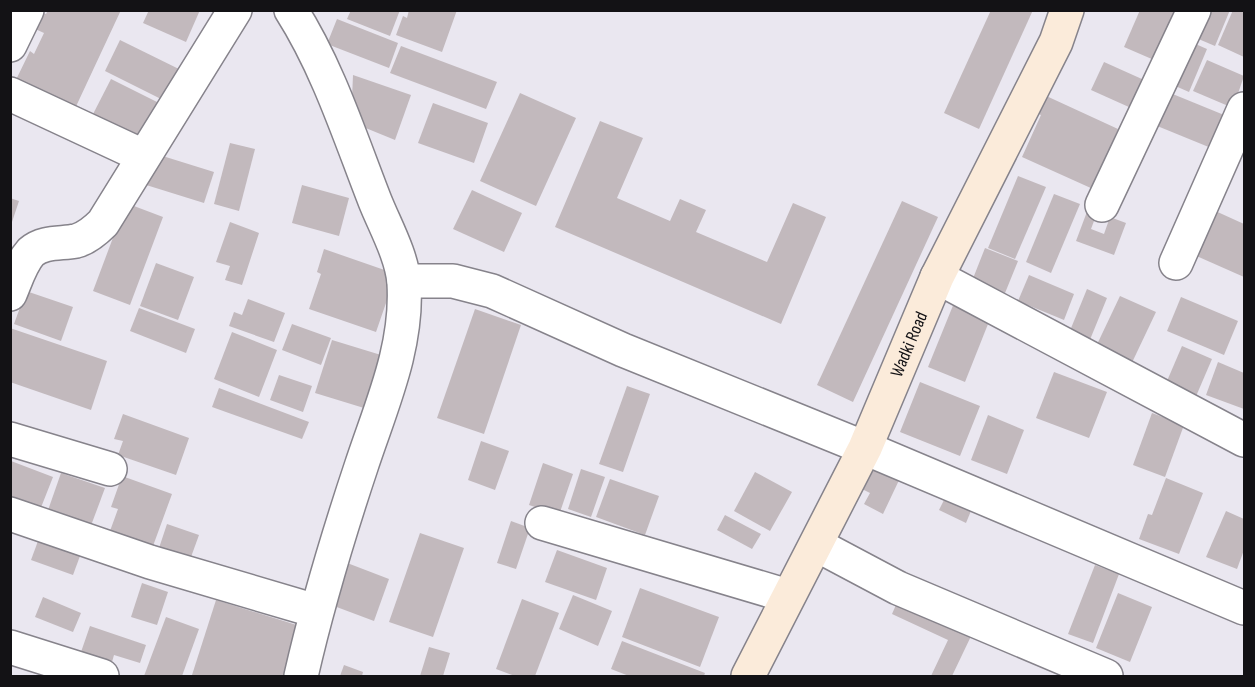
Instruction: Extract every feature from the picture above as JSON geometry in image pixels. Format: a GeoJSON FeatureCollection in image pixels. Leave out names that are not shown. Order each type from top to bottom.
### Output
{"type":"FeatureCollection","features":[{"type":"Feature","properties":{"kind":"street"},"geometry":{"type":"LineString","coordinates":[[10,45],[27,10]]}},
{"type":"Feature","properties":{"kind":"street"},"geometry":{"type":"LineString","coordinates":[[10,294],[24,262],[32,251],[45,244],[76,240],[91,234],[103,223],[235,10]]}},
{"type":"Feature","properties":{"kind":"street"},"geometry":{"type":"LineString","coordinates":[[291,10],[333,93],[394,248],[404,281],[402,326],[393,380],[361,466],[316,611],[301,676]]}},
{"type":"Feature","properties":{"kind":"street","name":"Wadki Road"},"geometry":{"type":"LineString","coordinates":[[748,676],[817,545],[865,447],[937,277],[1056,42],[1067,10]]}},
{"type":"Feature","properties":{"kind":"street"},"geometry":{"type":"LineString","coordinates":[[1102,205],[1194,10]]}},
{"type":"Feature","properties":{"kind":"street"},"geometry":{"type":"LineString","coordinates":[[10,94],[143,156]]}},
{"type":"Feature","properties":{"kind":"street"},"geometry":{"type":"LineString","coordinates":[[1176,263],[1245,109]]}},
{"type":"Feature","properties":{"kind":"street"},"geometry":{"type":"LineString","coordinates":[[937,277],[1245,440]]}},
{"type":"Feature","properties":{"kind":"street"},"geometry":{"type":"LineString","coordinates":[[404,281],[453,281],[492,291],[623,350],[865,447],[1245,608]]}},
{"type":"Feature","properties":{"kind":"street"},"geometry":{"type":"LineString","coordinates":[[10,439],[110,470]]}},
{"type":"Feature","properties":{"kind":"street"},"geometry":{"type":"LineString","coordinates":[[10,514],[150,562],[316,611]]}},
{"type":"Feature","properties":{"kind":"street"},"geometry":{"type":"LineString","coordinates":[[542,523],[788,597]]}},
{"type":"Feature","properties":{"kind":"street"},"geometry":{"type":"LineString","coordinates":[[817,545],[898,588],[1106,676]]}},
{"type":"Feature","properties":{"kind":"street"},"geometry":{"type":"LineString","coordinates":[[10,646],[102,676]]}},
{"type":"Feature","properties":{"kind":"building"},"geometry":{"type":"Polygon","coordinates":[[[48,10],[121,10],[72,115],[12,88],[30,51],[34,54],[44,33],[33,28],[41,12],[46,14],[48,10]]]}},
{"type":"Feature","properties":{"kind":"building"},"geometry":{"type":"Polygon","coordinates":[[[149,10],[200,10],[186,42],[143,23],[149,10]]]}},
{"type":"Feature","properties":{"kind":"building"},"geometry":{"type":"Polygon","coordinates":[[[351,10],[400,10],[390,36],[347,19],[351,10]]]}},
{"type":"Feature","properties":{"kind":"building"},"geometry":{"type":"Polygon","coordinates":[[[409,10],[457,10],[442,52],[396,35],[403,16],[407,18],[409,10]]]}},
{"type":"Feature","properties":{"kind":"building"},"geometry":{"type":"Polygon","coordinates":[[[991,10],[1033,10],[979,129],[944,113],[991,10]]]}},
{"type":"Feature","properties":{"kind":"building"},"geometry":{"type":"Polygon","coordinates":[[[1140,10],[1184,10],[1161,63],[1124,47],[1140,10]]]}},
{"type":"Feature","properties":{"kind":"building"},"geometry":{"type":"Polygon","coordinates":[[[1199,10],[1230,10],[1215,46],[1189,35],[1199,10]]]}},
{"type":"Feature","properties":{"kind":"building"},"geometry":{"type":"Polygon","coordinates":[[[1233,10],[1244,10],[1244,57],[1218,45],[1233,10]]]}},
{"type":"Feature","properties":{"kind":"building"},"geometry":{"type":"Polygon","coordinates":[[[337,19],[398,43],[389,68],[327,44],[337,19]]]}},
{"type":"Feature","properties":{"kind":"building"},"geometry":{"type":"Polygon","coordinates":[[[1184,39],[1207,49],[1189,92],[1164,81],[1184,39]]]}},
{"type":"Feature","properties":{"kind":"building"},"geometry":{"type":"Polygon","coordinates":[[[120,40],[187,73],[171,104],[105,71],[120,40]]]}},
{"type":"Feature","properties":{"kind":"building"},"geometry":{"type":"Polygon","coordinates":[[[401,46],[497,82],[486,109],[390,73],[401,46]]]}},
{"type":"Feature","properties":{"kind":"building"},"geometry":{"type":"Polygon","coordinates":[[[1207,60],[1244,76],[1233,108],[1193,91],[1207,60]]]}},
{"type":"Feature","properties":{"kind":"building"},"geometry":{"type":"Polygon","coordinates":[[[1104,62],[1153,84],[1140,112],[1091,90],[1104,62]]]}},
{"type":"Feature","properties":{"kind":"building"},"geometry":{"type":"Polygon","coordinates":[[[353,75],[411,95],[395,140],[351,122],[353,75]]]}},
{"type":"Feature","properties":{"kind":"building"},"geometry":{"type":"Polygon","coordinates":[[[111,79],[163,105],[144,144],[91,118],[111,79]]]}},
{"type":"Feature","properties":{"kind":"building"},"geometry":{"type":"Polygon","coordinates":[[[1158,88],[1229,117],[1216,150],[1145,121],[1158,88]]]}},
{"type":"Feature","properties":{"kind":"building"},"geometry":{"type":"Polygon","coordinates":[[[520,93],[576,118],[536,206],[480,181],[520,93]]]}},
{"type":"Feature","properties":{"kind":"building"},"geometry":{"type":"Polygon","coordinates":[[[1042,94],[1118,129],[1093,189],[1022,157],[1041,115],[1034,112],[1042,94]]]}},
{"type":"Feature","properties":{"kind":"building"},"geometry":{"type":"Polygon","coordinates":[[[433,103],[488,123],[474,163],[418,143],[433,103]]]}},
{"type":"Feature","properties":{"kind":"building"},"geometry":{"type":"Polygon","coordinates":[[[600,121],[643,138],[617,198],[670,221],[680,199],[706,210],[696,232],[767,262],[793,203],[826,217],[781,324],[555,227],[600,121]]]}},
{"type":"Feature","properties":{"kind":"building"},"geometry":{"type":"Polygon","coordinates":[[[230,143],[255,149],[239,211],[214,204],[230,143]]]}},
{"type":"Feature","properties":{"kind":"building"},"geometry":{"type":"Polygon","coordinates":[[[153,153],[214,172],[204,203],[143,184],[153,153]]]}},
{"type":"Feature","properties":{"kind":"building"},"geometry":{"type":"Polygon","coordinates":[[[1018,176],[1046,187],[1015,259],[988,248],[1018,176]]]}},
{"type":"Feature","properties":{"kind":"building"},"geometry":{"type":"Polygon","coordinates":[[[302,185],[349,198],[339,236],[292,223],[302,185]]]}},
{"type":"Feature","properties":{"kind":"building"},"geometry":{"type":"Polygon","coordinates":[[[472,190],[522,213],[504,252],[453,229],[472,190]]]}},
{"type":"Feature","properties":{"kind":"building"},"geometry":{"type":"Polygon","coordinates":[[[1054,194],[1080,204],[1051,273],[1026,262],[1054,194]]]}},
{"type":"Feature","properties":{"kind":"building"},"geometry":{"type":"Polygon","coordinates":[[[10,198],[19,201],[11,225],[10,225],[10,198]]]}},
{"type":"Feature","properties":{"kind":"building"},"geometry":{"type":"Polygon","coordinates":[[[902,201],[938,217],[853,402],[817,385],[902,201]]]}},
{"type":"Feature","properties":{"kind":"building"},"geometry":{"type":"Polygon","coordinates":[[[126,203],[163,217],[130,305],[93,291],[126,203]]]}},
{"type":"Feature","properties":{"kind":"building"},"geometry":{"type":"Polygon","coordinates":[[[1088,209],[1097,213],[1091,229],[1104,234],[1110,217],[1126,223],[1114,255],[1076,241],[1088,209]]]}},
{"type":"Feature","properties":{"kind":"building"},"geometry":{"type":"Polygon","coordinates":[[[1211,209],[1244,224],[1244,277],[1192,254],[1211,209]]]}},
{"type":"Feature","properties":{"kind":"building"},"geometry":{"type":"Polygon","coordinates":[[[230,222],[259,233],[242,285],[225,280],[230,266],[216,262],[230,222]]]}},
{"type":"Feature","properties":{"kind":"building"},"geometry":{"type":"Polygon","coordinates":[[[985,248],[1018,261],[1005,293],[972,281],[985,248]]]}},
{"type":"Feature","properties":{"kind":"building"},"geometry":{"type":"Polygon","coordinates":[[[324,249],[396,274],[376,332],[309,309],[321,274],[317,272],[324,249]]]}},
{"type":"Feature","properties":{"kind":"building"},"geometry":{"type":"Polygon","coordinates":[[[156,263],[194,277],[178,320],[140,306],[156,263]]]}},
{"type":"Feature","properties":{"kind":"building"},"geometry":{"type":"Polygon","coordinates":[[[1029,275],[1074,294],[1064,320],[1018,301],[1029,275]]]}},
{"type":"Feature","properties":{"kind":"building"},"geometry":{"type":"Polygon","coordinates":[[[1087,289],[1107,298],[1087,347],[1067,338],[1087,289]]]}},
{"type":"Feature","properties":{"kind":"building"},"geometry":{"type":"Polygon","coordinates":[[[26,291],[73,307],[61,341],[14,324],[26,291]]]}},
{"type":"Feature","properties":{"kind":"building"},"geometry":{"type":"Polygon","coordinates":[[[1120,296],[1156,312],[1128,371],[1092,355],[1120,296]]]}},
{"type":"Feature","properties":{"kind":"building"},"geometry":{"type":"Polygon","coordinates":[[[1181,297],[1238,321],[1224,355],[1167,331],[1181,297]]]}},
{"type":"Feature","properties":{"kind":"building"},"geometry":{"type":"Polygon","coordinates":[[[248,299],[285,313],[274,342],[229,326],[234,312],[242,315],[248,299]]]}},
{"type":"Feature","properties":{"kind":"building"},"geometry":{"type":"Polygon","coordinates":[[[954,303],[990,319],[965,382],[928,367],[954,303]]]}},
{"type":"Feature","properties":{"kind":"building"},"geometry":{"type":"Polygon","coordinates":[[[139,308],[195,329],[186,353],[130,331],[139,308]]]}},
{"type":"Feature","properties":{"kind":"building"},"geometry":{"type":"Polygon","coordinates":[[[475,309],[521,325],[484,434],[437,418],[475,309]]]}},
{"type":"Feature","properties":{"kind":"building"},"geometry":{"type":"Polygon","coordinates":[[[292,324],[331,338],[321,365],[282,350],[292,324]]]}},
{"type":"Feature","properties":{"kind":"building"},"geometry":{"type":"Polygon","coordinates":[[[10,328],[107,361],[91,410],[10,382],[10,328]]]}},
{"type":"Feature","properties":{"kind":"building"},"geometry":{"type":"Polygon","coordinates":[[[232,332],[277,350],[259,397],[214,379],[232,332]]]}},
{"type":"Feature","properties":{"kind":"building"},"geometry":{"type":"Polygon","coordinates":[[[332,340],[381,355],[364,408],[315,393],[332,340]]]}},
{"type":"Feature","properties":{"kind":"building"},"geometry":{"type":"Polygon","coordinates":[[[1182,346],[1212,359],[1191,408],[1161,395],[1182,346]]]}},
{"type":"Feature","properties":{"kind":"building"},"geometry":{"type":"Polygon","coordinates":[[[1218,362],[1244,373],[1244,409],[1206,395],[1218,362]]]}},
{"type":"Feature","properties":{"kind":"building"},"geometry":{"type":"Polygon","coordinates":[[[1054,372],[1107,392],[1089,438],[1036,418],[1054,372]]]}},
{"type":"Feature","properties":{"kind":"building"},"geometry":{"type":"Polygon","coordinates":[[[279,375],[312,386],[303,412],[270,400],[279,375]]]}},
{"type":"Feature","properties":{"kind":"building"},"geometry":{"type":"Polygon","coordinates":[[[920,382],[980,406],[960,456],[900,432],[920,382]]]}},
{"type":"Feature","properties":{"kind":"building"},"geometry":{"type":"Polygon","coordinates":[[[627,386],[650,394],[623,472],[599,464],[627,386]]]}},
{"type":"Feature","properties":{"kind":"building"},"geometry":{"type":"Polygon","coordinates":[[[219,388],[309,422],[302,439],[212,407],[219,388]]]}},
{"type":"Feature","properties":{"kind":"building"},"geometry":{"type":"Polygon","coordinates":[[[1152,413],[1184,425],[1165,477],[1133,465],[1152,413]]]}},
{"type":"Feature","properties":{"kind":"building"},"geometry":{"type":"Polygon","coordinates":[[[123,414],[189,438],[176,475],[118,455],[123,441],[114,439],[123,414]]]}},
{"type":"Feature","properties":{"kind":"building"},"geometry":{"type":"Polygon","coordinates":[[[988,415],[1024,430],[1007,474],[971,460],[988,415]]]}},
{"type":"Feature","properties":{"kind":"building"},"geometry":{"type":"Polygon","coordinates":[[[481,441],[509,451],[495,490],[468,480],[481,441]]]}},
{"type":"Feature","properties":{"kind":"building"},"geometry":{"type":"Polygon","coordinates":[[[11,461],[53,477],[40,510],[10,499],[11,461]]]}},
{"type":"Feature","properties":{"kind":"building"},"geometry":{"type":"Polygon","coordinates":[[[543,463],[573,474],[559,515],[529,505],[543,463]]]}},
{"type":"Feature","properties":{"kind":"building"},"geometry":{"type":"Polygon","coordinates":[[[874,463],[901,476],[883,514],[864,504],[870,493],[862,489],[874,463]]]}},
{"type":"Feature","properties":{"kind":"building"},"geometry":{"type":"Polygon","coordinates":[[[581,469],[605,477],[591,517],[568,509],[581,469]]]}},
{"type":"Feature","properties":{"kind":"building"},"geometry":{"type":"Polygon","coordinates":[[[755,472],[792,492],[770,531],[734,511],[755,472]]]}},
{"type":"Feature","properties":{"kind":"building"},"geometry":{"type":"Polygon","coordinates":[[[61,473],[105,488],[89,531],[46,516],[61,473]]]}},
{"type":"Feature","properties":{"kind":"building"},"geometry":{"type":"Polygon","coordinates":[[[122,476],[172,494],[153,546],[110,531],[118,509],[111,507],[122,476]]]}},
{"type":"Feature","properties":{"kind":"building"},"geometry":{"type":"Polygon","coordinates":[[[1166,478],[1203,493],[1179,554],[1139,539],[1148,514],[1152,515],[1166,478]]]}},
{"type":"Feature","properties":{"kind":"building"},"geometry":{"type":"Polygon","coordinates":[[[610,479],[659,496],[645,535],[596,517],[610,479]]]}},
{"type":"Feature","properties":{"kind":"building"},"geometry":{"type":"Polygon","coordinates":[[[947,494],[973,506],[966,523],[939,510],[947,494]]]}},
{"type":"Feature","properties":{"kind":"building"},"geometry":{"type":"Polygon","coordinates":[[[1226,511],[1244,519],[1244,550],[1237,569],[1206,557],[1226,511]]]}},
{"type":"Feature","properties":{"kind":"building"},"geometry":{"type":"Polygon","coordinates":[[[725,515],[761,534],[752,549],[717,530],[725,515]]]}},
{"type":"Feature","properties":{"kind":"building"},"geometry":{"type":"Polygon","coordinates":[[[511,521],[530,528],[516,569],[497,563],[511,521]]]}},
{"type":"Feature","properties":{"kind":"building"},"geometry":{"type":"Polygon","coordinates":[[[167,524],[199,535],[187,568],[156,557],[167,524]]]}},
{"type":"Feature","properties":{"kind":"building"},"geometry":{"type":"Polygon","coordinates":[[[420,533],[464,548],[433,637],[389,622],[420,533]]]}},
{"type":"Feature","properties":{"kind":"building"},"geometry":{"type":"Polygon","coordinates":[[[38,541],[80,556],[73,575],[31,560],[38,541]]]}},
{"type":"Feature","properties":{"kind":"building"},"geometry":{"type":"Polygon","coordinates":[[[557,550],[607,568],[596,600],[545,582],[557,550]]]}},
{"type":"Feature","properties":{"kind":"building"},"geometry":{"type":"Polygon","coordinates":[[[342,561],[389,579],[374,621],[326,603],[342,561]]]}},
{"type":"Feature","properties":{"kind":"building"},"geometry":{"type":"Polygon","coordinates":[[[1095,565],[1119,574],[1093,643],[1068,634],[1095,565]]]}},
{"type":"Feature","properties":{"kind":"building"},"geometry":{"type":"Polygon","coordinates":[[[142,583],[168,592],[157,625],[131,617],[142,583]]]}},
{"type":"Feature","properties":{"kind":"building"},"geometry":{"type":"Polygon","coordinates":[[[640,588],[719,617],[700,667],[622,637],[640,588]]]}},
{"type":"Feature","properties":{"kind":"building"},"geometry":{"type":"Polygon","coordinates":[[[1118,593],[1152,607],[1130,662],[1096,648],[1118,593]]]}},
{"type":"Feature","properties":{"kind":"building"},"geometry":{"type":"Polygon","coordinates":[[[573,595],[612,611],[598,646],[559,629],[573,595]]]}},
{"type":"Feature","properties":{"kind":"building"},"geometry":{"type":"Polygon","coordinates":[[[43,597],[81,613],[73,632],[35,617],[43,597]]]}},
{"type":"Feature","properties":{"kind":"building"},"geometry":{"type":"Polygon","coordinates":[[[899,598],[973,632],[952,676],[931,676],[948,640],[892,614],[899,598]]]}},
{"type":"Feature","properties":{"kind":"building"},"geometry":{"type":"Polygon","coordinates":[[[522,599],[559,613],[535,676],[515,676],[496,669],[522,599]]]}},
{"type":"Feature","properties":{"kind":"building"},"geometry":{"type":"Polygon","coordinates":[[[216,600],[303,627],[288,676],[192,675],[216,600]]]}},
{"type":"Feature","properties":{"kind":"building"},"geometry":{"type":"Polygon","coordinates":[[[166,617],[199,629],[182,676],[144,676],[166,617]]]}},
{"type":"Feature","properties":{"kind":"building"},"geometry":{"type":"Polygon","coordinates":[[[90,626],[146,645],[140,663],[114,655],[112,662],[81,652],[90,626]]]}},
{"type":"Feature","properties":{"kind":"building"},"geometry":{"type":"Polygon","coordinates":[[[622,641],[705,673],[704,676],[629,676],[611,669],[622,641]]]}},
{"type":"Feature","properties":{"kind":"building"},"geometry":{"type":"Polygon","coordinates":[[[429,647],[450,653],[443,676],[420,676],[429,647]]]}},
{"type":"Feature","properties":{"kind":"building"},"geometry":{"type":"Polygon","coordinates":[[[344,665],[363,672],[362,676],[340,676],[344,665]]]}}]}
